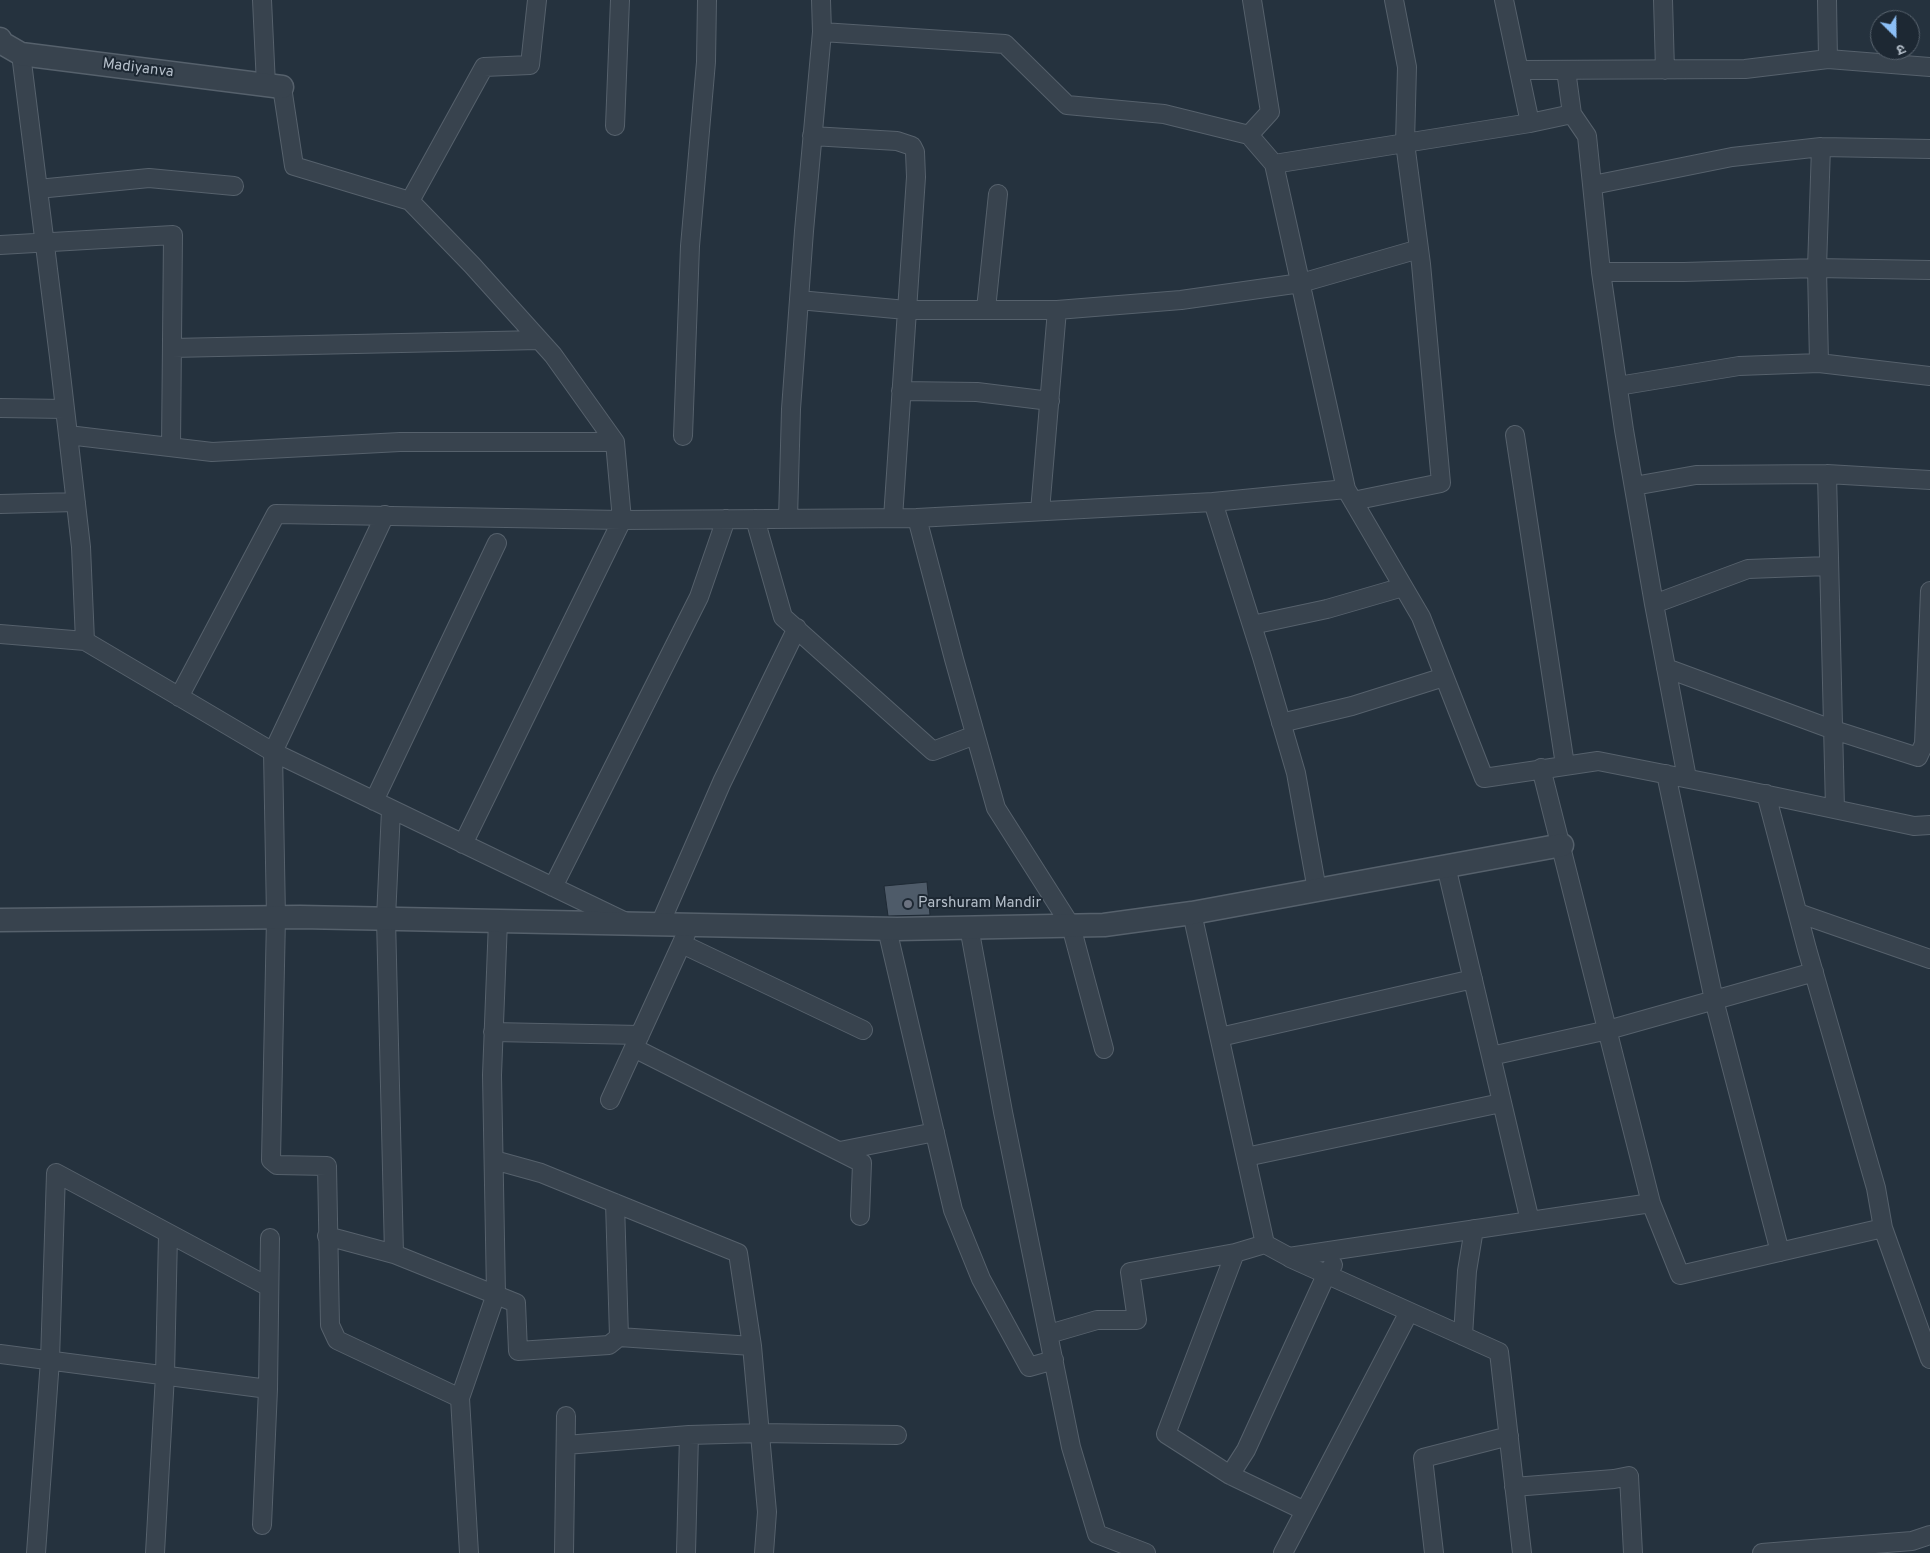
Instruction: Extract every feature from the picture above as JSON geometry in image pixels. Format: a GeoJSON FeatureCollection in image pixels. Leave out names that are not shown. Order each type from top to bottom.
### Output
{"type":"FeatureCollection","features":[{"type":"Feature","properties":{"kind":"street"},"geometry":{"type":"LineString","coordinates":[[262,0],[274,86],[294,166],[410,201],[472,265],[553,355],[615,442],[622,520],[463,844]]}},
{"type":"Feature","properties":{"kind":"street"},"geometry":{"type":"LineString","coordinates":[[410,201],[484,67],[530,65],[538,0]]}},
{"type":"Feature","properties":{"kind":"street"},"geometry":{"type":"LineString","coordinates":[[615,126],[620,0]]}},
{"type":"Feature","properties":{"kind":"street"},"geometry":{"type":"LineString","coordinates":[[683,436],[690,246],[706,62],[707,0]]}},
{"type":"Feature","properties":{"kind":"street"},"geometry":{"type":"LineString","coordinates":[[788,518],[791,409],[822,32],[821,0]]}},
{"type":"Feature","properties":{"kind":"street"},"geometry":{"type":"LineString","coordinates":[[1248,135],[1270,112],[1252,0]]}},
{"type":"Feature","properties":{"kind":"street"},"geometry":{"type":"LineString","coordinates":[[179,697],[276,514],[622,520],[917,518],[1350,495],[1441,484],[1419,249],[1405,143],[1406,67],[1394,0]]}},
{"type":"Feature","properties":{"kind":"street"},"geometry":{"type":"LineString","coordinates":[[1504,0],[1530,123]]}},
{"type":"Feature","properties":{"kind":"street"},"geometry":{"type":"LineString","coordinates":[[1662,0],[1665,70]]}},
{"type":"Feature","properties":{"kind":"street"},"geometry":{"type":"LineString","coordinates":[[1827,0],[1828,59]]}},
{"type":"Feature","properties":{"kind":"street"},"geometry":{"type":"LineString","coordinates":[[822,32],[1005,44],[1067,105],[1164,114],[1248,135],[1274,164],[1350,495],[1421,618],[1484,778],[1598,761],[1766,794],[1914,826],[1930,825]]}},
{"type":"Feature","properties":{"kind":"street","name":"Madiyanva"},"geometry":{"type":"LineString","coordinates":[[0,39],[2,43],[21,54],[274,86]]}},
{"type":"Feature","properties":{"kind":"street"},"geometry":{"type":"LineString","coordinates":[[21,54],[81,547],[85,641]]}},
{"type":"Feature","properties":{"kind":"street"},"geometry":{"type":"LineString","coordinates":[[1519,70],[1745,69],[1828,59],[1930,67]]}},
{"type":"Feature","properties":{"kind":"street"},"geometry":{"type":"LineString","coordinates":[[1566,70],[1572,114],[1588,136],[1601,272],[1618,386],[1654,604],[1687,778]]}},
{"type":"Feature","properties":{"kind":"street"},"geometry":{"type":"LineString","coordinates":[[1274,164],[1530,123],[1572,114]]}},
{"type":"Feature","properties":{"kind":"street"},"geometry":{"type":"LineString","coordinates":[[812,136],[897,141],[912,146],[915,152],[916,177],[893,518]]}},
{"type":"Feature","properties":{"kind":"street"},"geometry":{"type":"LineString","coordinates":[[1592,185],[1732,157],[1821,147],[1930,149]]}},
{"type":"Feature","properties":{"kind":"street"},"geometry":{"type":"LineString","coordinates":[[1819,363],[1817,268],[1821,147]]}},
{"type":"Feature","properties":{"kind":"street"},"geometry":{"type":"LineString","coordinates":[[38,189],[149,178],[234,186]]}},
{"type":"Feature","properties":{"kind":"street"},"geometry":{"type":"LineString","coordinates":[[986,309],[998,194]]}},
{"type":"Feature","properties":{"kind":"street"},"geometry":{"type":"LineString","coordinates":[[0,245],[173,235],[171,447]]}},
{"type":"Feature","properties":{"kind":"street"},"geometry":{"type":"LineString","coordinates":[[799,300],[906,310],[1057,310],[1181,300],[1300,283],[1419,249]]}},
{"type":"Feature","properties":{"kind":"street"},"geometry":{"type":"LineString","coordinates":[[1601,272],[1684,272],[1817,268],[1930,270]]}},
{"type":"Feature","properties":{"kind":"street"},"geometry":{"type":"LineString","coordinates":[[1040,511],[1057,310]]}},
{"type":"Feature","properties":{"kind":"street"},"geometry":{"type":"LineString","coordinates":[[172,348],[539,340]]}},
{"type":"Feature","properties":{"kind":"street"},"geometry":{"type":"LineString","coordinates":[[1618,386],[1739,366],[1819,363],[1930,376]]}},
{"type":"Feature","properties":{"kind":"street"},"geometry":{"type":"LineString","coordinates":[[901,391],[978,392],[1050,401]]}},
{"type":"Feature","properties":{"kind":"street"},"geometry":{"type":"LineString","coordinates":[[0,408],[65,409]]}},
{"type":"Feature","properties":{"kind":"street"},"geometry":{"type":"LineString","coordinates":[[68,435],[212,452],[400,442],[615,442]]}},
{"type":"Feature","properties":{"kind":"street"},"geometry":{"type":"LineString","coordinates":[[1515,435],[1565,765]]}},
{"type":"Feature","properties":{"kind":"street"},"geometry":{"type":"LineString","coordinates":[[1634,486],[1696,476],[1827,474],[1930,480]]}},
{"type":"Feature","properties":{"kind":"street"},"geometry":{"type":"LineString","coordinates":[[1827,474],[1835,809]]}},
{"type":"Feature","properties":{"kind":"street"},"geometry":{"type":"LineString","coordinates":[[0,504],[76,502]]}},
{"type":"Feature","properties":{"kind":"street"},"geometry":{"type":"LineString","coordinates":[[1213,502],[1296,773],[1317,890]]}},
{"type":"Feature","properties":{"kind":"street"},"geometry":{"type":"LineString","coordinates":[[385,515],[273,752],[276,917],[271,1160],[278,1165],[326,1166],[330,1325],[336,1340],[460,1398]]}},
{"type":"Feature","properties":{"kind":"street"},"geometry":{"type":"LineString","coordinates":[[917,518],[996,808],[1071,926],[1104,1049]]}},
{"type":"Feature","properties":{"kind":"street"},"geometry":{"type":"LineString","coordinates":[[553,887],[699,597],[726,519]]}},
{"type":"Feature","properties":{"kind":"street"},"geometry":{"type":"LineString","coordinates":[[755,519],[783,617],[933,751],[975,735]]}},
{"type":"Feature","properties":{"kind":"street"},"geometry":{"type":"LineString","coordinates":[[374,801],[497,543]]}},
{"type":"Feature","properties":{"kind":"street"},"geometry":{"type":"LineString","coordinates":[[1654,604],[1748,569],[1828,566]]}},
{"type":"Feature","properties":{"kind":"street"},"geometry":{"type":"LineString","coordinates":[[1252,625],[1327,610],[1403,587]]}},
{"type":"Feature","properties":{"kind":"street"},"geometry":{"type":"LineString","coordinates":[[1666,668],[1834,730],[1918,757],[1924,744],[1930,591]]}},
{"type":"Feature","properties":{"kind":"street"},"geometry":{"type":"LineString","coordinates":[[660,924],[722,782],[796,628]]}},
{"type":"Feature","properties":{"kind":"street"},"geometry":{"type":"LineString","coordinates":[[0,634],[85,641],[273,752],[628,923]]}},
{"type":"Feature","properties":{"kind":"street"},"geometry":{"type":"LineString","coordinates":[[1281,723],[1352,706],[1444,677]]}},
{"type":"Feature","properties":{"kind":"street"},"geometry":{"type":"LineString","coordinates":[[1541,768],[1651,1203],[1680,1275],[1883,1228]]}},
{"type":"Feature","properties":{"kind":"street"},"geometry":{"type":"LineString","coordinates":[[1666,774],[1714,1000],[1780,1252]]}},
{"type":"Feature","properties":{"kind":"street"},"geometry":{"type":"LineString","coordinates":[[1766,794],[1814,972],[1876,1188],[1883,1228],[1930,1359]]}},
{"type":"Feature","properties":{"kind":"street"},"geometry":{"type":"LineString","coordinates":[[391,810],[386,918],[394,1254]]}},
{"type":"Feature","properties":{"kind":"street"},"geometry":{"type":"LineString","coordinates":[[686,934],[887,928],[1104,925],[1192,913],[1562,845]]}},
{"type":"Feature","properties":{"kind":"street"},"geometry":{"type":"LineString","coordinates":[[1446,866],[1530,1221]]}},
{"type":"Feature","properties":{"kind":"street"},"geometry":{"type":"LineString","coordinates":[[1192,913],[1265,1244]]}},
{"type":"Feature","properties":{"kind":"street"},"geometry":{"type":"LineString","coordinates":[[1798,913],[1930,959]]}},
{"type":"Feature","properties":{"kind":"street"},"geometry":{"type":"LineString","coordinates":[[0,920],[276,917],[660,924],[686,934],[863,1030]]}},
{"type":"Feature","properties":{"kind":"street"},"geometry":{"type":"LineString","coordinates":[[469,1553],[460,1398],[496,1294],[492,1074],[498,921]]}},
{"type":"Feature","properties":{"kind":"street"},"geometry":{"type":"LineString","coordinates":[[969,927],[1003,1112],[1071,1447],[1097,1534],[1146,1553]]}},
{"type":"Feature","properties":{"kind":"street"},"geometry":{"type":"LineString","coordinates":[[887,928],[953,1210],[981,1279],[1029,1367],[1054,1360]]}},
{"type":"Feature","properties":{"kind":"street"},"geometry":{"type":"LineString","coordinates":[[610,1100],[686,934]]}},
{"type":"Feature","properties":{"kind":"street"},"geometry":{"type":"LineString","coordinates":[[1491,1056],[1608,1030],[1814,972]]}},
{"type":"Feature","properties":{"kind":"street"},"geometry":{"type":"LineString","coordinates":[[1220,1036],[1473,980]]}},
{"type":"Feature","properties":{"kind":"street"},"geometry":{"type":"LineString","coordinates":[[493,1032],[637,1042],[862,1163],[860,1216]]}},
{"type":"Feature","properties":{"kind":"street"},"geometry":{"type":"LineString","coordinates":[[1246,1157],[1501,1102]]}},
{"type":"Feature","properties":{"kind":"street"},"geometry":{"type":"LineString","coordinates":[[840,1151],[935,1132]]}},
{"type":"Feature","properties":{"kind":"street"},"geometry":{"type":"LineString","coordinates":[[494,1160],[541,1173],[738,1253],[752,1346],[767,1512],[764,1553]]}},
{"type":"Feature","properties":{"kind":"street"},"geometry":{"type":"LineString","coordinates":[[36,1553],[50,1360],[56,1173],[269,1287]]}},
{"type":"Feature","properties":{"kind":"street"},"geometry":{"type":"LineString","coordinates":[[615,1203],[619,1337]]}},
{"type":"Feature","properties":{"kind":"street"},"geometry":{"type":"LineString","coordinates":[[1289,1257],[1651,1203]]}},
{"type":"Feature","properties":{"kind":"street"},"geometry":{"type":"LineString","coordinates":[[1464,1336],[1467,1271],[1474,1229]]}},
{"type":"Feature","properties":{"kind":"street"},"geometry":{"type":"LineString","coordinates":[[155,1553],[165,1375],[168,1234]]}},
{"type":"Feature","properties":{"kind":"street"},"geometry":{"type":"LineString","coordinates":[[327,1236],[394,1254],[516,1303],[518,1350],[609,1345],[619,1337],[752,1346]]}},
{"type":"Feature","properties":{"kind":"street"},"geometry":{"type":"LineString","coordinates":[[262,1525],[268,1389],[270,1238]]}},
{"type":"Feature","properties":{"kind":"street"},"geometry":{"type":"LineString","coordinates":[[1049,1334],[1097,1320],[1137,1320],[1130,1272],[1235,1253],[1265,1244],[1289,1257],[1499,1352],[1522,1553]]}},
{"type":"Feature","properties":{"kind":"street"},"geometry":{"type":"LineString","coordinates":[[1230,1475],[1246,1450],[1328,1275],[1343,1249]]}},
{"type":"Feature","properties":{"kind":"street"},"geometry":{"type":"LineString","coordinates":[[1235,1253],[1166,1434],[1230,1475],[1305,1512]]}},
{"type":"Feature","properties":{"kind":"street"},"geometry":{"type":"LineString","coordinates":[[1283,1553],[1409,1312]]}},
{"type":"Feature","properties":{"kind":"street"},"geometry":{"type":"LineString","coordinates":[[0,1354],[268,1389]]}},
{"type":"Feature","properties":{"kind":"street"},"geometry":{"type":"LineString","coordinates":[[564,1553],[566,1416]]}},
{"type":"Feature","properties":{"kind":"street"},"geometry":{"type":"LineString","coordinates":[[566,1445],[689,1435],[760,1433],[897,1435]]}},
{"type":"Feature","properties":{"kind":"street"},"geometry":{"type":"LineString","coordinates":[[686,1553],[689,1435]]}},
{"type":"Feature","properties":{"kind":"street"},"geometry":{"type":"LineString","coordinates":[[1434,1553],[1422,1458],[1508,1436]]}},
{"type":"Feature","properties":{"kind":"street"},"geometry":{"type":"LineString","coordinates":[[1514,1487],[1614,1479],[1629,1476],[1633,1553]]}},
{"type":"Feature","properties":{"kind":"street"},"geometry":{"type":"LineString","coordinates":[[1762,1553],[1898,1548],[1930,1535]]}},
{"type":"Feature","properties":{"kind":"building","name":"Parshuram Mandir"},"geometry":{"type":"Polygon","coordinates":[[[927,882],[930,915],[888,916],[884,886],[927,882]]]}},
{"type":"Feature","properties":{"kind":"place","name":"Parshuram Mandir"},"geometry":{"type":"Point","coordinates":[908,904]}}]}
